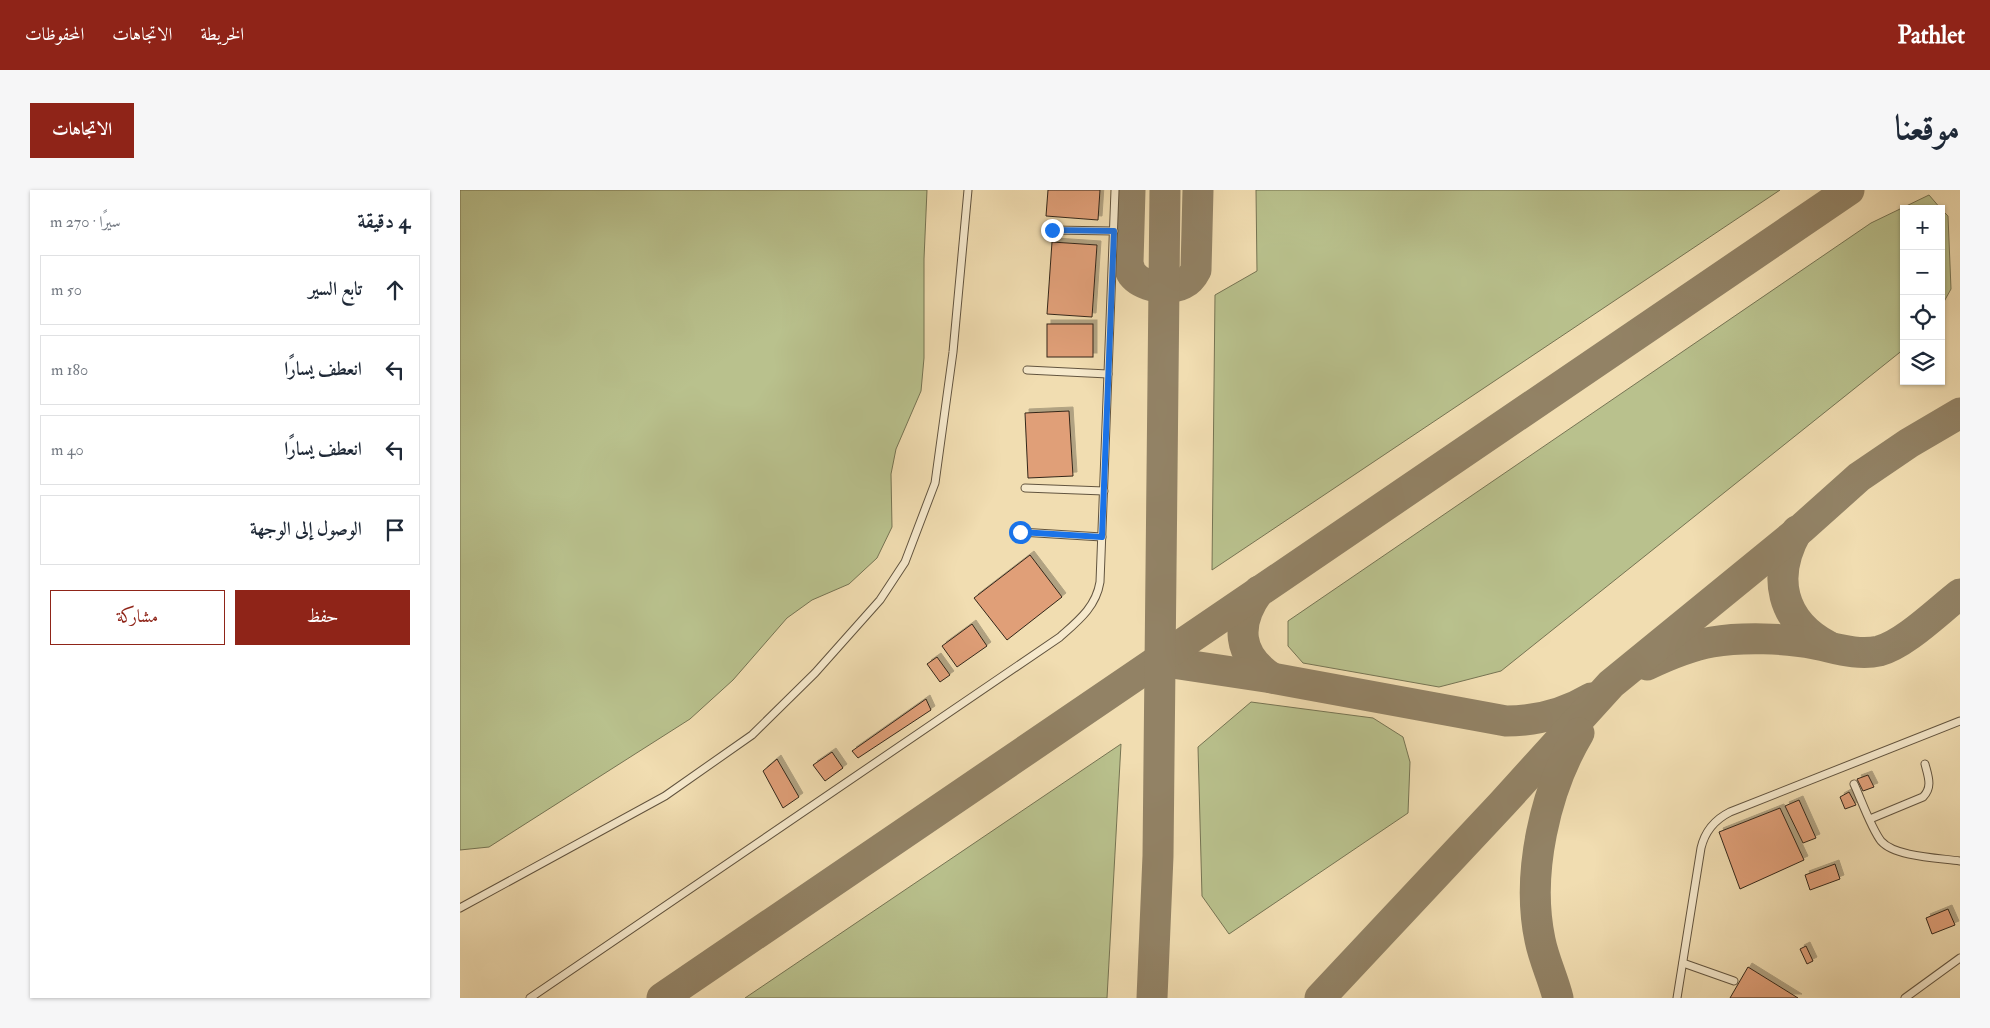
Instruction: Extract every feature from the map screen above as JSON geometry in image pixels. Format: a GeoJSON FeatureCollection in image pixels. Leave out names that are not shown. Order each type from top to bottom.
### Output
{"type":"FeatureCollection","features":[{"type":"Feature","properties":{"kind":"lane"},"geometry":{"type":"LineString","coordinates":[[460,908],[665,796],[752,735],[815,674],[880,600],[905,562],[935,483],[953,352],[968,190]]}},
{"type":"Feature","properties":{"kind":"lane"},"geometry":{"type":"LineString","coordinates":[[530,998],[1060,637],[1085,614],[1095,600],[1100,582],[1115,190]]}},
{"type":"Feature","properties":{"kind":"lane"},"geometry":{"type":"LineString","coordinates":[[1052,230],[1114,231]]}},
{"type":"Feature","properties":{"kind":"lane"},"geometry":{"type":"LineString","coordinates":[[1027,370],[1108,374]]}},
{"type":"Feature","properties":{"kind":"lane"},"geometry":{"type":"LineString","coordinates":[[1025,488],[1104,491]]}},
{"type":"Feature","properties":{"kind":"lane"},"geometry":{"type":"LineString","coordinates":[[1020,532],[1102,537]]}},
{"type":"Feature","properties":{"kind":"lane"},"geometry":{"type":"LineString","coordinates":[[1677,998],[1701,848],[1708,830],[1714,823],[1730,812],[1960,721]]}},
{"type":"Feature","properties":{"kind":"lane"},"geometry":{"type":"LineString","coordinates":[[1870,818],[1926,794],[1930,780],[1925,764]]}},
{"type":"Feature","properties":{"kind":"lane"},"geometry":{"type":"LineString","coordinates":[[1854,784],[1882,841],[1892,849],[1960,862]]}},
{"type":"Feature","properties":{"kind":"lane"},"geometry":{"type":"LineString","coordinates":[[1905,998],[1960,958]]}},
{"type":"Feature","properties":{"kind":"lane"},"geometry":{"type":"LineString","coordinates":[[1683,962],[1734,981]]}},
{"type":"Feature","properties":{"kind":"green space"},"geometry":{"type":"Polygon","coordinates":[[[460,190],[927,190],[924,259],[924,358],[921,391],[896,449],[891,474],[892,527],[877,558],[849,584],[812,600],[787,618],[733,680],[690,719],[489,847],[460,850],[460,190]]]}},
{"type":"Feature","properties":{"kind":"green space"},"geometry":{"type":"Polygon","coordinates":[[[1256,190],[1780,190],[1212,570],[1215,295],[1257,271],[1256,190]]]}},
{"type":"Feature","properties":{"kind":"green space"},"geometry":{"type":"Polygon","coordinates":[[[1929,195],[1938,205],[1908,205],[1929,195]]]}},
{"type":"Feature","properties":{"kind":"green space"},"geometry":{"type":"Polygon","coordinates":[[[1900,209],[1900,352],[1501,671],[1439,687],[1303,663],[1288,646],[1288,621],[1871,223],[1900,209]]]}},
{"type":"Feature","properties":{"kind":"green space"},"geometry":{"type":"Polygon","coordinates":[[[1945,213],[1948,216],[1951,289],[1945,300],[1945,213]]]}},
{"type":"Feature","properties":{"kind":"green space"},"geometry":{"type":"Polygon","coordinates":[[[1251,702],[1373,718],[1403,737],[1410,762],[1408,813],[1229,934],[1202,896],[1198,747],[1251,702]]]}},
{"type":"Feature","properties":{"kind":"green space"},"geometry":{"type":"Polygon","coordinates":[[[1121,744],[1107,998],[745,998],[1121,744]]]}},
{"type":"Feature","properties":{"kind":"building"},"geometry":{"type":"Polygon","coordinates":[[[1048,190],[1100,190],[1098,220],[1046,216],[1048,190]]]}},
{"type":"Feature","properties":{"kind":"building"},"geometry":{"type":"Polygon","coordinates":[[[1052,242],[1097,245],[1092,317],[1047,314],[1052,242]]]}},
{"type":"Feature","properties":{"kind":"building"},"geometry":{"type":"Polygon","coordinates":[[[1047,324],[1093,324],[1093,357],[1047,357],[1047,324]]]}},
{"type":"Feature","properties":{"kind":"building"},"geometry":{"type":"Polygon","coordinates":[[[1069,411],[1073,476],[1028,478],[1025,413],[1069,411]]]}},
{"type":"Feature","properties":{"kind":"building"},"geometry":{"type":"Polygon","coordinates":[[[1030,555],[1062,597],[1007,640],[974,598],[1030,555]]]}},
{"type":"Feature","properties":{"kind":"building"},"geometry":{"type":"Polygon","coordinates":[[[972,624],[987,646],[957,667],[942,646],[972,624]]]}},
{"type":"Feature","properties":{"kind":"building"},"geometry":{"type":"Polygon","coordinates":[[[937,657],[950,675],[940,682],[927,664],[937,657]]]}},
{"type":"Feature","properties":{"kind":"building"},"geometry":{"type":"Polygon","coordinates":[[[926,699],[931,710],[858,758],[852,751],[926,699]]]}},
{"type":"Feature","properties":{"kind":"building"},"geometry":{"type":"Polygon","coordinates":[[[832,752],[843,768],[825,781],[813,765],[832,752]]]}},
{"type":"Feature","properties":{"kind":"building"},"geometry":{"type":"Polygon","coordinates":[[[777,759],[799,797],[783,808],[763,771],[777,759]]]}},
{"type":"Feature","properties":{"kind":"building"},"geometry":{"type":"Polygon","coordinates":[[[1868,775],[1874,787],[1863,791],[1857,779],[1868,775]]]}},
{"type":"Feature","properties":{"kind":"building"},"geometry":{"type":"Polygon","coordinates":[[[1849,792],[1856,805],[1845,809],[1840,797],[1849,792]]]}},
{"type":"Feature","properties":{"kind":"building"},"geometry":{"type":"Polygon","coordinates":[[[1799,800],[1816,838],[1803,843],[1785,806],[1799,800]]]}},
{"type":"Feature","properties":{"kind":"building"},"geometry":{"type":"Polygon","coordinates":[[[1780,808],[1804,860],[1740,889],[1719,832],[1780,808]]]}},
{"type":"Feature","properties":{"kind":"building"},"geometry":{"type":"Polygon","coordinates":[[[1835,864],[1840,879],[1810,890],[1805,875],[1835,864]]]}},
{"type":"Feature","properties":{"kind":"building"},"geometry":{"type":"Polygon","coordinates":[[[1948,909],[1955,925],[1932,934],[1926,918],[1948,909]]]}},
{"type":"Feature","properties":{"kind":"building"},"geometry":{"type":"Polygon","coordinates":[[[1806,946],[1813,961],[1807,964],[1800,949],[1806,946]]]}},
{"type":"Feature","properties":{"kind":"building"},"geometry":{"type":"Polygon","coordinates":[[[1748,967],[1798,998],[1730,998],[1748,967]]]}},
{"type":"Feature","properties":{"kind":"taxiway"},"geometry":{"type":"LineString","coordinates":[[1130,190],[1128,263],[1130,269],[1132,274],[1142,282],[1163,287],[1183,284],[1191,278],[1196,270],[1198,190]]}},
{"type":"Feature","properties":{"kind":"taxiway"},"geometry":{"type":"LineString","coordinates":[[1152,998],[1158,856],[1165,190]]}},
{"type":"Feature","properties":{"kind":"taxiway"},"geometry":{"type":"LineString","coordinates":[[662,998],[1849,190]]}},
{"type":"Feature","properties":{"kind":"taxiway"},"geometry":{"type":"LineString","coordinates":[[1320,998],[1502,804],[1611,684],[1802,528],[1859,477],[1909,443],[1960,413]]}},
{"type":"Feature","properties":{"kind":"taxiway"},"geometry":{"type":"LineString","coordinates":[[1797,531],[1784,565],[1783,581],[1785,596],[1791,611],[1800,624],[1812,636],[1828,646]]}},
{"type":"Feature","properties":{"kind":"taxiway"},"geometry":{"type":"LineString","coordinates":[[1259,591],[1246,615],[1243,638],[1246,649],[1252,659],[1260,669],[1272,678]]}},
{"type":"Feature","properties":{"kind":"taxiway"},"geometry":{"type":"LineString","coordinates":[[1647,665],[1671,654],[1696,646],[1736,639],[1791,640],[1855,652],[1879,651],[1900,642],[1960,594]]}},
{"type":"Feature","properties":{"kind":"taxiway"},"geometry":{"type":"LineString","coordinates":[[1159,661],[1272,678],[1506,721],[1529,720],[1550,716],[1591,698]]}},
{"type":"Feature","properties":{"kind":"taxiway"},"geometry":{"type":"LineString","coordinates":[[1558,998],[1540,940],[1536,914],[1537,861],[1548,806],[1567,756],[1579,733]]}},
{"type":"Feature","properties":{"kind":"route"},"geometry":{"type":"LineString","coordinates":[[1020,532],[1102,537],[1114,231],[1052,230]]}}]}
